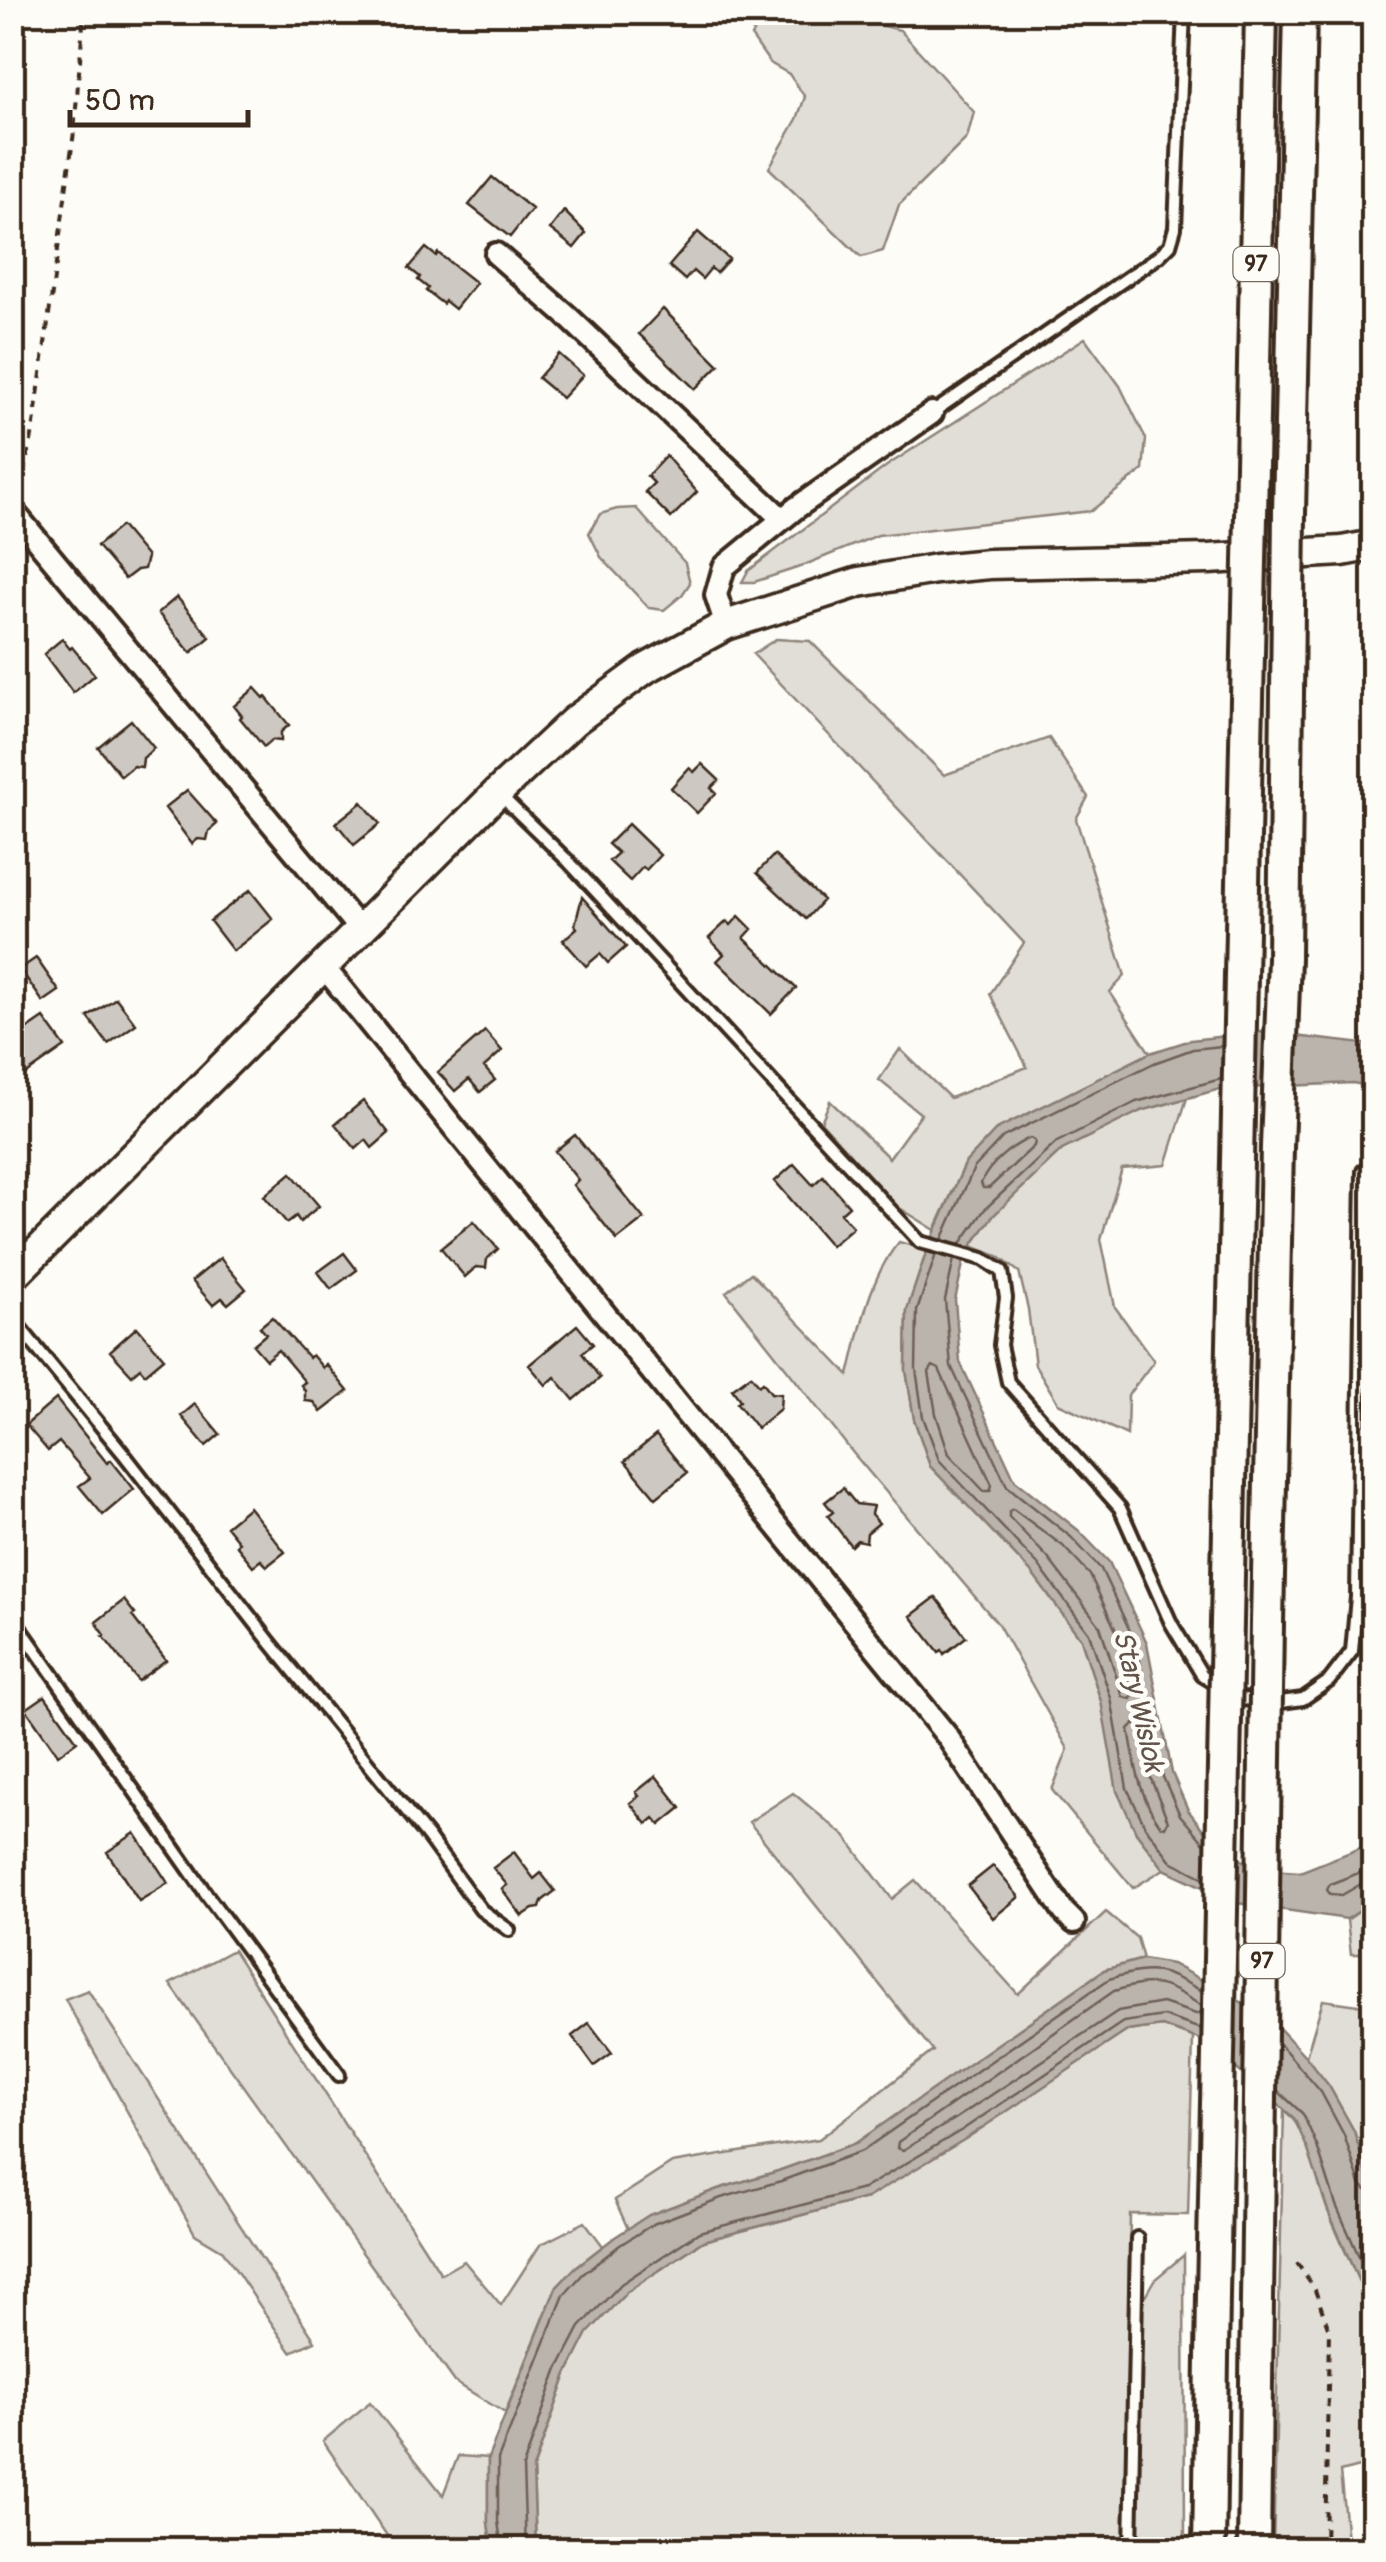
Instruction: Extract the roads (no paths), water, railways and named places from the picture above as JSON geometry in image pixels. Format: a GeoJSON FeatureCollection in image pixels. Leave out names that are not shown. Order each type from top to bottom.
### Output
{"type":"FeatureCollection","features":[{"type":"Feature","properties":{"kind":"main road","name":"97"},"geometry":{"type":"LineString","coordinates":[[1210,2550],[1261,12]]}},
{"type":"Feature","properties":{"kind":"main road","name":"97"},"geometry":{"type":"LineString","coordinates":[[1254,2550],[1267,1622],[1284,958],[1300,12]]}},
{"type":"Feature","properties":{"kind":"street"},"geometry":{"type":"LineString","coordinates":[[496,254],[782,519]]}},
{"type":"Feature","properties":{"kind":"street"},"geometry":{"type":"LineString","coordinates":[[726,625],[716,595],[724,567],[782,519],[932,413]]}},
{"type":"Feature","properties":{"kind":"street"},"geometry":{"type":"LineString","coordinates":[[14,511],[360,930]]}},
{"type":"Feature","properties":{"kind":"street"},"geometry":{"type":"LineString","coordinates":[[12,1278],[498,792],[574,721],[645,669],[726,625],[859,582],[936,569],[1227,558],[1374,546]]}},
{"type":"Feature","properties":{"kind":"street"},"geometry":{"type":"LineString","coordinates":[[323,966],[947,1736],[1074,1922]]}},
{"type":"Feature","properties":{"kind":"lane"},"geometry":{"type":"LineString","coordinates":[[932,413],[1170,245],[1175,228],[1184,12]]}},
{"type":"Feature","properties":{"kind":"lane"},"geometry":{"type":"LineString","coordinates":[[498,792],[568,862],[920,1242],[982,1259],[1002,1270],[1006,1298],[1000,1345],[1008,1382],[1120,1508],[1172,1623],[1202,1675],[1241,1698],[1281,1702],[1303,1699],[1329,1681],[1352,1651],[1358,1578],[1363,1171]]}},
{"type":"Feature","properties":{"kind":"lane"},"geometry":{"type":"LineString","coordinates":[[12,1318],[123,1452],[482,1910],[509,1930]]}},
{"type":"Feature","properties":{"kind":"lane"},"geometry":{"type":"LineString","coordinates":[[12,1616],[207,1895],[339,2075]]}},
{"type":"Feature","properties":{"kind":"lane"},"geometry":{"type":"LineString","coordinates":[[1131,2550],[1137,2238]]}},
{"type":"Feature","properties":{"kind":"water","name":"Stary Wislok"},"geometry":{"type":"Polygon","coordinates":[[[1260,1032],[1373,1045],[1373,1087],[1353,1083],[1220,1089],[1141,1111],[1062,1150],[992,1217],[965,1255],[955,1300],[960,1362],[1015,1480],[1078,1530],[1109,1562],[1147,1643],[1172,1773],[1188,1810],[1205,1832],[1254,1869],[1300,1872],[1373,1843],[1373,1902],[1347,1919],[1237,1903],[1164,1869],[1136,1832],[1117,1791],[1101,1701],[1081,1639],[1031,1572],[930,1466],[914,1419],[906,1370],[907,1310],[927,1250],[966,1162],[997,1129],[1150,1053],[1191,1040],[1260,1032]]]}},
{"type":"Feature","properties":{"kind":"water"},"geometry":{"type":"Polygon","coordinates":[[[1143,1959],[1172,1964],[1243,2003],[1278,2027],[1329,2086],[1354,2131],[1373,2195],[1373,2308],[1327,2208],[1294,2118],[1204,2041],[1162,2026],[1127,2031],[967,2138],[867,2198],[703,2241],[627,2292],[588,2333],[567,2374],[533,2469],[536,2549],[492,2549],[488,2458],[556,2288],[576,2267],[649,2215],[856,2143],[1104,1970],[1143,1959]]]}}]}
